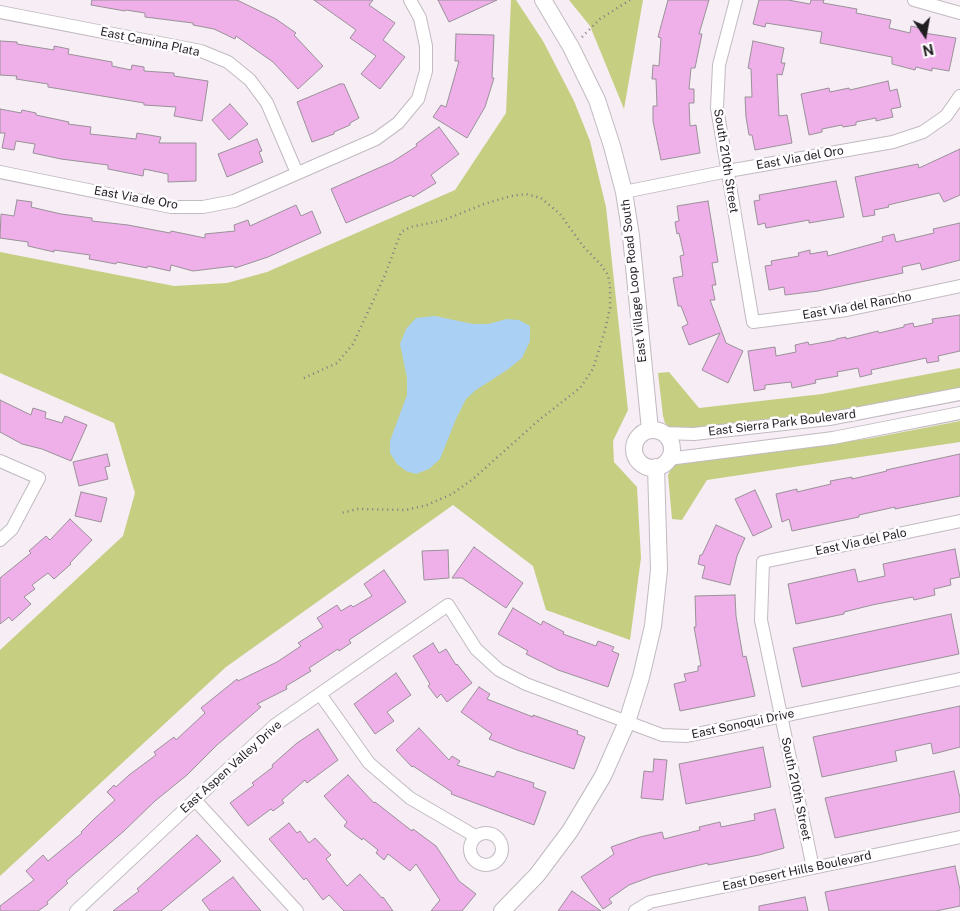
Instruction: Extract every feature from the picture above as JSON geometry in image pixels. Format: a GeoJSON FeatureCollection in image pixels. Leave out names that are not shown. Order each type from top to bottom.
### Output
{"type":"FeatureCollection","features":[{"type":"Feature","properties":{"kind":"street","name":"East Via de Oro"},"geometry":{"type":"LineString","coordinates":[[0,172],[171,207],[203,206],[234,201],[376,139],[398,123],[418,99],[426,71],[426,46],[420,18],[410,0]]}},
{"type":"Feature","properties":{"kind":"street","name":"East Village Loop Road South"},"geometry":{"type":"LineString","coordinates":[[543,0],[571,47],[597,100],[612,146],[624,192],[631,236],[657,432]]}},
{"type":"Feature","properties":{"kind":"street","name":"South 210th Street"},"geometry":{"type":"LineString","coordinates":[[736,0],[719,65],[717,108],[752,322]]}},
{"type":"Feature","properties":{"kind":"street"},"geometry":{"type":"LineString","coordinates":[[914,0],[960,13]]}},
{"type":"Feature","properties":{"kind":"street","name":"East Camina Plata"},"geometry":{"type":"LineString","coordinates":[[0,12],[201,51],[228,62],[250,80],[267,103],[297,173]]}},
{"type":"Feature","properties":{"kind":"street","name":"East Via del Oro"},"geometry":{"type":"LineString","coordinates":[[624,192],[728,171],[893,142],[923,132],[946,116],[960,96]]}},
{"type":"Feature","properties":{"kind":"street","name":"East Via del Rancho"},"geometry":{"type":"LineString","coordinates":[[752,322],[846,310],[960,286]]}},
{"type":"Feature","properties":{"kind":"street","name":"East Sierra Park Boulevard"},"geometry":{"type":"LineString","coordinates":[[657,432],[694,434],[829,419],[960,394]]}},
{"type":"Feature","properties":{"kind":"street","name":"East Sierra Park Boulevard"},"geometry":{"type":"LineString","coordinates":[[662,463],[834,438],[960,413]]}},
{"type":"Feature","properties":{"kind":"street"},"geometry":{"type":"LineString","coordinates":[[502,911],[537,875],[570,831],[603,776],[627,722],[642,677],[653,626],[658,570],[662,463],[672,448],[668,437],[657,432],[640,435],[636,440],[634,452],[640,462],[645,466],[662,463]]}},
{"type":"Feature","properties":{"kind":"street"},"geometry":{"type":"LineString","coordinates":[[0,462],[39,478],[12,529],[0,540]]}},
{"type":"Feature","properties":{"kind":"street","name":"East Via del Palo"},"geometry":{"type":"LineString","coordinates":[[763,562],[960,521]]}},
{"type":"Feature","properties":{"kind":"street","name":"South 210th Street"},"geometry":{"type":"LineString","coordinates":[[763,562],[761,620],[813,868]]}},
{"type":"Feature","properties":{"kind":"street","name":"East Sonoqui Drive"},"geometry":{"type":"LineString","coordinates":[[448,605],[476,649],[499,670],[526,684],[662,735],[687,736],[960,679]]}},
{"type":"Feature","properties":{"kind":"street","name":"East Aspen Valley Drive"},"geometry":{"type":"LineString","coordinates":[[82,909],[275,725],[448,605]]}},
{"type":"Feature","properties":{"kind":"street"},"geometry":{"type":"LineString","coordinates":[[320,694],[370,763],[410,798],[475,836]]}},
{"type":"Feature","properties":{"kind":"street"},"geometry":{"type":"LineString","coordinates":[[195,800],[297,911]]}},
{"type":"Feature","properties":{"kind":"street","name":"East Desert Hills Boulevard"},"geometry":{"type":"LineString","coordinates":[[635,911],[650,902],[960,837]]}},
{"type":"Feature","properties":{"kind":"path"},"geometry":{"type":"LineString","coordinates":[[571,47],[600,19],[630,0]]}},
{"type":"Feature","properties":{"kind":"path"},"geometry":{"type":"LineString","coordinates":[[304,378],[337,363],[352,344],[385,275],[401,232],[411,227],[444,220],[484,204],[526,194],[541,198],[560,214],[583,246],[608,275],[610,308],[605,330],[593,369],[580,388],[539,420],[472,479],[452,494],[427,505],[406,510],[358,509],[341,513]]}},
{"type":"Feature","properties":{"kind":"green space"},"geometry":{"type":"Polygon","coordinates":[[[511,0],[516,0],[543,41],[574,101],[590,141],[606,207],[628,410],[613,441],[614,462],[637,487],[641,558],[630,640],[546,610],[533,566],[453,505],[226,667],[0,876],[0,650],[123,536],[135,493],[114,423],[0,373],[0,252],[174,286],[227,283],[267,272],[455,190],[506,113],[511,0]]]}},
{"type":"Feature","properties":{"kind":"green space"},"geometry":{"type":"Polygon","coordinates":[[[569,0],[643,0],[624,109],[590,26],[569,0]]]}},
{"type":"Feature","properties":{"kind":"green space"},"geometry":{"type":"Polygon","coordinates":[[[960,368],[960,388],[814,416],[680,431],[672,429],[665,423],[658,373],[669,372],[699,408],[822,394],[960,368]]]}},
{"type":"Feature","properties":{"kind":"green space"},"geometry":{"type":"Polygon","coordinates":[[[960,421],[960,442],[707,480],[682,520],[672,519],[668,475],[672,467],[680,462],[767,453],[872,438],[960,421]]]}},
{"type":"Feature","properties":{"kind":"water"},"geometry":{"type":"Polygon","coordinates":[[[435,316],[473,324],[488,324],[507,319],[519,320],[530,326],[530,341],[522,358],[466,399],[440,459],[429,469],[416,474],[406,471],[397,464],[390,453],[390,441],[407,395],[407,378],[400,344],[406,329],[416,318],[435,316]]]}},
{"type":"Feature","properties":{"kind":"building"},"geometry":{"type":"Polygon","coordinates":[[[92,0],[237,0],[276,19],[296,33],[294,35],[323,66],[298,89],[273,62],[236,36],[235,39],[214,29],[193,25],[193,23],[145,17],[145,13],[91,5],[92,0]]]}},
{"type":"Feature","properties":{"kind":"building"},"geometry":{"type":"Polygon","coordinates":[[[314,0],[373,0],[369,5],[395,23],[383,40],[405,57],[380,89],[361,74],[376,56],[350,38],[356,30],[314,0]]]}},
{"type":"Feature","properties":{"kind":"building"},"geometry":{"type":"Polygon","coordinates":[[[438,0],[497,0],[449,22],[438,0]]]}},
{"type":"Feature","properties":{"kind":"building"},"geometry":{"type":"Polygon","coordinates":[[[668,0],[709,0],[699,34],[702,34],[695,68],[691,68],[689,89],[694,89],[694,103],[689,103],[690,126],[696,125],[700,153],[661,160],[653,121],[653,106],[657,106],[656,79],[652,79],[653,65],[659,66],[661,38],[658,37],[668,0]]]}},
{"type":"Feature","properties":{"kind":"building"},"geometry":{"type":"Polygon","coordinates":[[[759,0],[788,0],[810,4],[811,0],[824,0],[823,3],[857,9],[856,13],[891,20],[889,28],[910,33],[911,26],[924,29],[924,33],[956,38],[949,71],[932,68],[932,71],[916,67],[915,70],[892,64],[892,57],[820,43],[822,32],[766,23],[765,27],[753,24],[759,0]]]}},
{"type":"Feature","properties":{"kind":"building"},"geometry":{"type":"Polygon","coordinates":[[[456,34],[494,35],[492,78],[494,78],[485,107],[467,138],[433,117],[441,105],[446,107],[459,61],[455,61],[456,34]]]}},
{"type":"Feature","properties":{"kind":"building"},"geometry":{"type":"Polygon","coordinates":[[[0,41],[17,42],[17,44],[54,50],[54,46],[69,49],[68,54],[112,62],[112,66],[131,70],[132,65],[144,67],[144,71],[174,73],[174,76],[208,81],[202,121],[174,116],[176,107],[144,105],[144,103],[48,87],[48,84],[16,79],[17,76],[0,75],[0,41]]]}},
{"type":"Feature","properties":{"kind":"building"},"geometry":{"type":"Polygon","coordinates":[[[753,41],[784,48],[781,63],[785,63],[782,75],[777,74],[779,116],[787,115],[792,143],[755,150],[752,135],[749,135],[745,97],[752,97],[751,69],[748,68],[753,41]]]}},
{"type":"Feature","properties":{"kind":"building"},"geometry":{"type":"Polygon","coordinates":[[[888,81],[890,91],[897,89],[901,107],[891,109],[893,117],[876,121],[876,118],[856,122],[856,125],[843,127],[842,125],[822,129],[822,132],[809,135],[801,94],[829,88],[830,92],[849,88],[850,90],[888,81]]]}},
{"type":"Feature","properties":{"kind":"building"},"geometry":{"type":"Polygon","coordinates":[[[344,84],[359,118],[350,123],[350,125],[334,132],[334,134],[312,142],[297,102],[344,84]]]}},
{"type":"Feature","properties":{"kind":"building"},"geometry":{"type":"Polygon","coordinates":[[[230,104],[248,124],[229,140],[212,120],[230,104]]]}},
{"type":"Feature","properties":{"kind":"building"},"geometry":{"type":"Polygon","coordinates":[[[0,109],[21,113],[22,110],[69,122],[68,124],[91,127],[90,134],[136,139],[137,133],[161,137],[159,143],[196,143],[196,181],[168,182],[168,174],[144,169],[143,176],[108,169],[108,165],[61,159],[33,153],[35,144],[16,141],[14,150],[2,148],[5,133],[0,133],[0,109]]]}},
{"type":"Feature","properties":{"kind":"building"},"geometry":{"type":"Polygon","coordinates":[[[439,127],[459,154],[431,175],[436,183],[413,197],[411,195],[346,223],[331,189],[392,162],[417,146],[416,144],[439,127]]]}},
{"type":"Feature","properties":{"kind":"building"},"geometry":{"type":"Polygon","coordinates":[[[257,139],[262,151],[259,152],[263,162],[227,177],[218,154],[257,139]]]}},
{"type":"Feature","properties":{"kind":"building"},"geometry":{"type":"Polygon","coordinates":[[[960,149],[960,195],[944,202],[939,193],[888,205],[889,207],[874,210],[875,215],[863,217],[855,177],[918,164],[919,168],[960,149]]]}},
{"type":"Feature","properties":{"kind":"building"},"geometry":{"type":"Polygon","coordinates":[[[836,181],[844,217],[809,223],[809,220],[766,228],[765,223],[758,225],[754,201],[760,200],[759,195],[836,181]]]}},
{"type":"Feature","properties":{"kind":"building"},"geometry":{"type":"Polygon","coordinates":[[[17,200],[32,202],[31,207],[61,214],[92,218],[92,221],[128,225],[170,233],[171,231],[205,238],[205,234],[235,231],[234,225],[248,220],[250,226],[296,205],[301,216],[312,211],[321,233],[268,257],[235,268],[234,266],[193,271],[171,265],[170,271],[148,266],[147,268],[89,259],[90,255],[54,250],[54,252],[28,246],[28,242],[0,238],[1,214],[14,216],[17,200]]]}},
{"type":"Feature","properties":{"kind":"building"},"geometry":{"type":"Polygon","coordinates":[[[708,201],[718,262],[712,263],[716,285],[712,285],[715,300],[710,300],[726,343],[743,351],[728,383],[702,370],[720,333],[689,345],[682,327],[688,324],[681,306],[678,306],[673,278],[683,276],[680,256],[684,255],[675,222],[679,221],[677,206],[708,201]]]}},
{"type":"Feature","properties":{"kind":"building"},"geometry":{"type":"Polygon","coordinates":[[[960,223],[960,260],[922,270],[920,263],[902,267],[903,273],[818,291],[785,295],[784,287],[769,290],[765,266],[772,265],[771,261],[799,256],[798,253],[810,250],[810,254],[827,251],[828,256],[883,241],[882,237],[894,234],[896,242],[934,233],[933,229],[960,223]]]}},
{"type":"Feature","properties":{"kind":"building"},"geometry":{"type":"Polygon","coordinates":[[[960,315],[960,351],[938,356],[939,361],[927,363],[926,358],[871,370],[872,374],[860,377],[858,368],[837,372],[838,376],[815,380],[816,383],[792,388],[791,382],[765,385],[765,389],[754,391],[748,351],[775,347],[776,356],[796,352],[795,345],[808,342],[809,345],[846,337],[846,339],[878,331],[879,333],[913,323],[914,327],[933,323],[932,319],[960,315]]]}},
{"type":"Feature","properties":{"kind":"building"},"geometry":{"type":"Polygon","coordinates":[[[0,400],[31,415],[33,408],[46,412],[45,418],[62,423],[65,416],[87,425],[71,461],[42,449],[22,444],[0,432],[0,400]]]}},
{"type":"Feature","properties":{"kind":"building"},"geometry":{"type":"Polygon","coordinates":[[[107,454],[110,466],[105,467],[108,479],[79,486],[73,462],[107,454]]]}},
{"type":"Feature","properties":{"kind":"building"},"geometry":{"type":"Polygon","coordinates":[[[960,454],[960,496],[895,509],[895,507],[859,515],[859,517],[792,531],[789,519],[782,522],[776,494],[797,489],[797,492],[831,484],[830,481],[852,477],[852,479],[960,454]]]}},
{"type":"Feature","properties":{"kind":"building"},"geometry":{"type":"Polygon","coordinates":[[[755,490],[772,527],[753,536],[735,499],[755,490]]]}},
{"type":"Feature","properties":{"kind":"building"},"geometry":{"type":"Polygon","coordinates":[[[81,492],[107,498],[101,522],[75,516],[81,492]]]}},
{"type":"Feature","properties":{"kind":"building"},"geometry":{"type":"Polygon","coordinates":[[[70,519],[92,540],[71,564],[54,579],[48,573],[32,585],[35,589],[24,597],[31,604],[12,621],[9,617],[0,624],[0,578],[31,553],[29,551],[46,536],[50,540],[70,519]]]}},
{"type":"Feature","properties":{"kind":"building"},"geometry":{"type":"Polygon","coordinates":[[[716,525],[745,538],[737,556],[730,585],[702,578],[705,566],[698,564],[700,555],[702,555],[716,525]]]}},
{"type":"Feature","properties":{"kind":"building"},"geometry":{"type":"Polygon","coordinates":[[[474,547],[523,583],[506,608],[462,578],[452,578],[474,547]]]}},
{"type":"Feature","properties":{"kind":"building"},"geometry":{"type":"Polygon","coordinates":[[[955,549],[960,577],[950,579],[951,585],[934,589],[935,595],[914,600],[913,597],[872,605],[844,612],[844,614],[796,624],[788,584],[855,569],[858,582],[885,576],[883,564],[955,549]]]}},
{"type":"Feature","properties":{"kind":"building"},"geometry":{"type":"Polygon","coordinates":[[[448,550],[449,578],[424,580],[422,551],[448,550]]]}},
{"type":"Feature","properties":{"kind":"building"},"geometry":{"type":"Polygon","coordinates":[[[384,570],[406,602],[349,640],[351,643],[309,668],[311,671],[286,686],[287,689],[257,704],[261,707],[66,881],[68,883],[47,902],[48,904],[38,911],[0,911],[0,906],[34,880],[26,871],[43,855],[48,861],[82,833],[115,800],[107,792],[114,785],[116,787],[156,755],[154,752],[174,737],[176,740],[205,713],[201,708],[237,679],[238,681],[277,662],[301,646],[298,643],[323,627],[317,618],[337,605],[341,611],[351,605],[353,607],[372,596],[364,584],[384,570]]]}},
{"type":"Feature","properties":{"kind":"building"},"geometry":{"type":"Polygon","coordinates":[[[735,595],[736,616],[743,657],[746,656],[755,696],[680,711],[674,684],[686,681],[684,674],[698,671],[698,666],[701,666],[694,627],[696,627],[695,596],[735,595]]]}},
{"type":"Feature","properties":{"kind":"building"},"geometry":{"type":"Polygon","coordinates":[[[513,608],[541,625],[543,621],[564,632],[563,634],[596,646],[598,641],[614,647],[612,651],[619,654],[608,687],[558,670],[526,654],[528,651],[498,634],[513,608]]]}},
{"type":"Feature","properties":{"kind":"building"},"geometry":{"type":"Polygon","coordinates":[[[951,614],[959,654],[802,687],[793,648],[951,614]]]}},
{"type":"Feature","properties":{"kind":"building"},"geometry":{"type":"Polygon","coordinates":[[[433,643],[439,653],[446,649],[456,665],[472,683],[447,702],[441,694],[437,698],[428,686],[430,684],[413,656],[433,643]]]}},
{"type":"Feature","properties":{"kind":"building"},"geometry":{"type":"Polygon","coordinates":[[[396,673],[411,695],[387,712],[394,721],[375,734],[354,704],[396,673]]]}},
{"type":"Feature","properties":{"kind":"building"},"geometry":{"type":"Polygon","coordinates":[[[479,687],[490,694],[487,699],[533,717],[533,715],[578,731],[577,734],[585,737],[574,769],[489,739],[492,734],[461,712],[479,687]]]}},
{"type":"Feature","properties":{"kind":"building"},"geometry":{"type":"Polygon","coordinates":[[[960,706],[960,747],[933,754],[931,743],[895,751],[897,761],[822,777],[813,737],[960,706]]]}},
{"type":"Feature","properties":{"kind":"building"},"geometry":{"type":"Polygon","coordinates":[[[419,728],[449,760],[452,756],[460,761],[457,765],[494,777],[497,771],[534,783],[533,787],[546,792],[534,825],[451,794],[452,792],[412,767],[396,750],[419,728]]]}},
{"type":"Feature","properties":{"kind":"building"},"geometry":{"type":"Polygon","coordinates":[[[318,729],[338,760],[307,783],[305,780],[282,800],[284,803],[273,811],[271,809],[248,826],[230,803],[254,785],[252,783],[273,767],[272,765],[297,743],[318,729]]]}},
{"type":"Feature","properties":{"kind":"building"},"geometry":{"type":"Polygon","coordinates":[[[763,747],[771,787],[686,804],[679,764],[763,747]]]}},
{"type":"Feature","properties":{"kind":"building"},"geometry":{"type":"Polygon","coordinates":[[[654,759],[667,760],[663,800],[641,798],[644,771],[653,772],[654,759]]]}},
{"type":"Feature","properties":{"kind":"building"},"geometry":{"type":"Polygon","coordinates":[[[954,771],[960,798],[960,812],[835,838],[825,798],[954,771]]]}},
{"type":"Feature","properties":{"kind":"building"},"geometry":{"type":"Polygon","coordinates":[[[348,775],[374,803],[436,846],[459,881],[476,894],[462,911],[431,911],[440,900],[416,864],[410,871],[388,854],[384,860],[376,853],[378,850],[344,826],[347,822],[324,796],[348,775]]]}},
{"type":"Feature","properties":{"kind":"building"},"geometry":{"type":"Polygon","coordinates":[[[775,809],[784,848],[759,855],[708,865],[708,863],[653,876],[629,885],[609,899],[612,903],[603,909],[581,877],[614,854],[611,847],[662,832],[664,839],[700,830],[699,827],[720,822],[721,827],[755,820],[754,814],[775,809]]]}},
{"type":"Feature","properties":{"kind":"building"},"geometry":{"type":"Polygon","coordinates":[[[289,823],[297,833],[300,831],[309,843],[315,838],[331,855],[326,859],[347,886],[360,874],[383,897],[393,911],[344,911],[329,895],[323,900],[306,878],[304,880],[269,839],[289,823]]]}},
{"type":"Feature","properties":{"kind":"building"},"geometry":{"type":"Polygon","coordinates":[[[197,835],[221,861],[161,911],[113,911],[139,891],[137,889],[197,835]]]}},
{"type":"Feature","properties":{"kind":"building"},"geometry":{"type":"Polygon","coordinates":[[[955,866],[960,890],[960,906],[936,911],[829,911],[825,892],[955,866]]]}},
{"type":"Feature","properties":{"kind":"building"},"geometry":{"type":"Polygon","coordinates":[[[233,877],[261,911],[210,911],[202,900],[233,877]]]}},
{"type":"Feature","properties":{"kind":"building"},"geometry":{"type":"Polygon","coordinates":[[[572,891],[601,911],[558,911],[572,891]]]}},
{"type":"Feature","properties":{"kind":"building"},"geometry":{"type":"Polygon","coordinates":[[[805,897],[808,911],[759,911],[759,906],[805,897]]]}}]}
